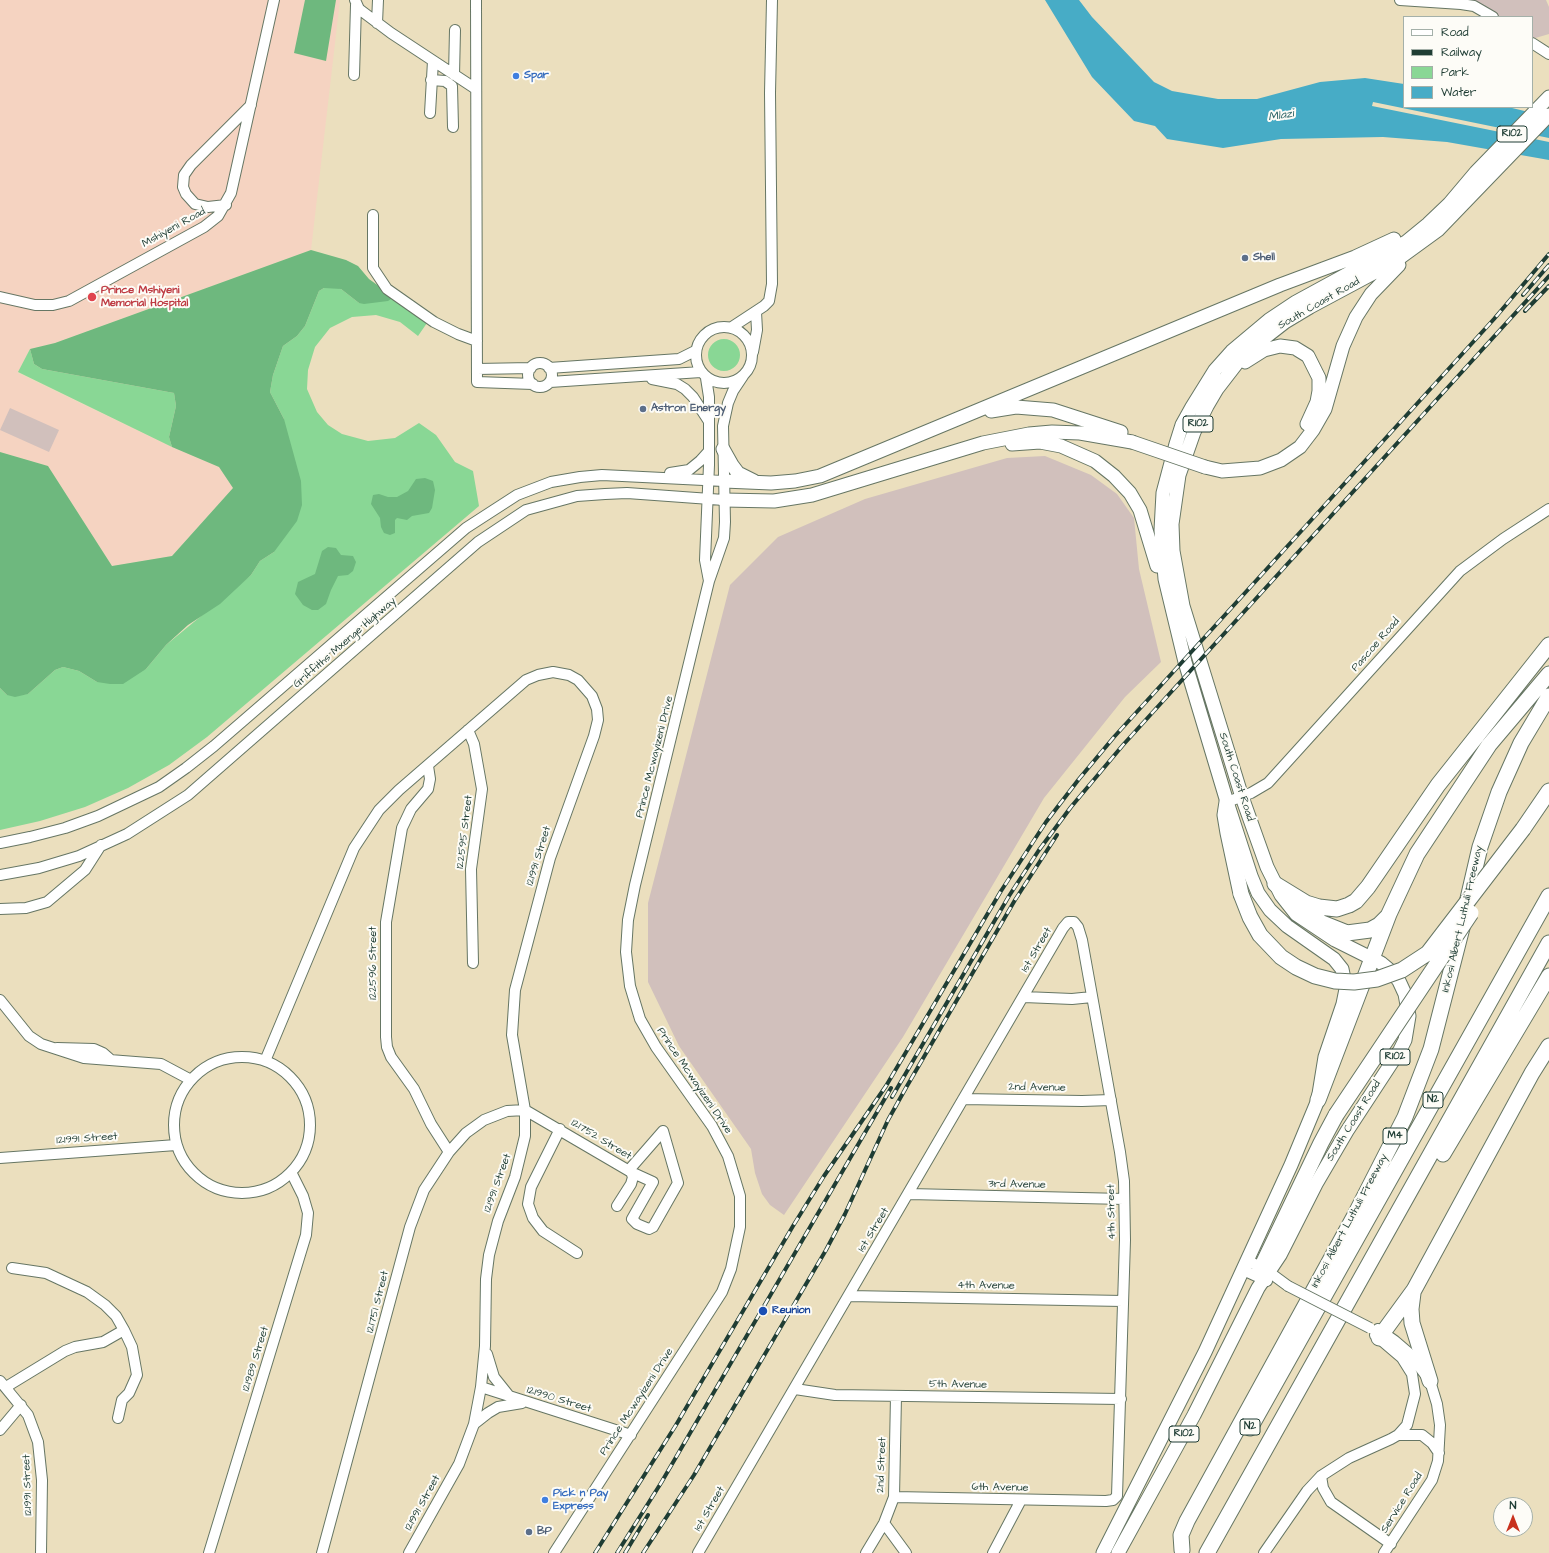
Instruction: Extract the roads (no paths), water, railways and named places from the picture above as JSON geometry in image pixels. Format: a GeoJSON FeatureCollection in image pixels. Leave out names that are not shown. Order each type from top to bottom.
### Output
{"type":"FeatureCollection","features":[{"type":"Feature","properties":{"kind":"highway"},"geometry":{"type":"LineString","coordinates":[[1278,889],[1306,903],[1319,907],[1337,909],[1356,901],[1368,887],[1438,785],[1549,645]]}},
{"type":"Feature","properties":{"kind":"highway"},"geometry":{"type":"LineString","coordinates":[[1417,854],[1489,745],[1549,674]]}},
{"type":"Feature","properties":{"kind":"highway","name":"Inkosi Albert Luthuli Freeway"},"geometry":{"type":"LineString","coordinates":[[1181,1552],[1181,1535],[1187,1521],[1355,1215],[1405,1117],[1431,1049],[1448,987],[1480,847],[1488,819],[1510,766],[1549,696]]}},
{"type":"Feature","properties":{"kind":"highway"},"geometry":{"type":"LineString","coordinates":[[1318,1100],[1389,914],[1417,854],[1430,819],[1494,716]]}},
{"type":"Feature","properties":{"kind":"highway"},"geometry":{"type":"LineString","coordinates":[[1227,802],[1225,811],[1228,833],[1241,894],[1250,917],[1260,935],[1281,957],[1296,967],[1315,976],[1335,981],[1354,982],[1377,979],[1402,970],[1428,953],[1523,829],[1549,791]]}},
{"type":"Feature","properties":{"kind":"highway"},"geometry":{"type":"LineString","coordinates":[[1264,1273],[1314,1157],[1336,1115],[1489,887],[1523,829]]}},
{"type":"Feature","properties":{"kind":"highway"},"geometry":{"type":"LineString","coordinates":[[1278,889],[1322,923],[1347,933],[1370,930],[1379,925],[1389,914]]}},
{"type":"Feature","properties":{"kind":"highway","name":"N2"},"geometry":{"type":"LineString","coordinates":[[1181,1552],[1549,896]]}},
{"type":"Feature","properties":{"kind":"highway","name":"N2"},"geometry":{"type":"LineString","coordinates":[[1207,1553],[1406,1202],[1549,943]]}},
{"type":"Feature","properties":{"kind":"highway"},"geometry":{"type":"LineString","coordinates":[[1406,1202],[1448,1146],[1549,976]]}},
{"type":"Feature","properties":{"kind":"highway"},"geometry":{"type":"LineString","coordinates":[[1532,1073],[1549,1033]]}},
{"type":"Feature","properties":{"kind":"highway"},"geometry":{"type":"LineString","coordinates":[[1377,1333],[1414,1290],[1532,1073],[1549,1046]]}},
{"type":"Feature","properties":{"kind":"highway"},"geometry":{"type":"LineString","coordinates":[[1414,1290],[1411,1309],[1412,1323],[1430,1381]]}},
{"type":"Feature","properties":{"kind":"main road","name":"South Coast Road"},"geometry":{"type":"LineString","coordinates":[[1103,1553],[1145,1473],[1245,1265],[1318,1100],[1325,1057],[1345,995],[1343,974],[1334,959],[1286,926],[1270,910],[1258,893],[1251,876],[1185,662],[1165,578],[1161,530],[1163,493],[1168,468],[1182,425],[1216,370],[1232,351],[1247,337],[1296,302],[1406,242],[1444,209],[1476,172],[1549,97]]}},
{"type":"Feature","properties":{"kind":"main road","name":"South Coast Road"},"geometry":{"type":"LineString","coordinates":[[1118,1553],[1159,1480],[1264,1273],[1280,1255],[1316,1184],[1346,1131],[1405,1040],[1410,1016],[1405,994],[1399,981],[1393,974],[1373,958],[1335,940],[1305,922],[1288,905],[1278,889],[1256,838],[1183,606],[1173,551],[1172,524],[1179,475],[1194,432],[1214,394],[1244,354],[1285,322],[1310,306],[1394,262],[1438,230],[1549,115]]}},
{"type":"Feature","properties":{"kind":"main road"},"geometry":{"type":"LineString","coordinates":[[724,481],[761,483],[795,481],[820,476],[1259,293],[1380,246],[1422,223],[1465,184]]}},
{"type":"Feature","properties":{"kind":"main road"},"geometry":{"type":"LineString","coordinates":[[962,417],[1000,408],[1035,408],[1053,410],[1222,471],[1260,468],[1281,460],[1300,447],[1313,430],[1325,408],[1343,346],[1356,317],[1371,294],[1386,276],[1438,230]]}},
{"type":"Feature","properties":{"kind":"main road"},"geometry":{"type":"LineString","coordinates":[[1206,464],[1221,466],[1255,465],[1287,450],[1301,437],[1317,402],[1319,378],[1308,356],[1295,348],[1280,346],[1264,350],[1229,374]]}},
{"type":"Feature","properties":{"kind":"main road"},"geometry":{"type":"LineString","coordinates":[[724,500],[774,501],[812,495],[983,443],[1029,434],[1052,432],[1080,433],[1134,440]]}},
{"type":"Feature","properties":{"kind":"main road"},"geometry":{"type":"LineString","coordinates":[[926,461],[986,447],[1040,442],[1061,446],[1095,461],[1114,476],[1130,493],[1144,519],[1170,617],[1185,662]]}},
{"type":"Feature","properties":{"kind":"main road"},"geometry":{"type":"LineString","coordinates":[[723,449],[738,473],[748,479],[761,483]]}},
{"type":"Feature","properties":{"kind":"street","name":"Mshiyeni Road"},"geometry":{"type":"LineString","coordinates":[[0,297],[35,305],[53,305],[69,301],[204,227],[218,216],[226,205],[231,193],[274,0]]}},
{"type":"Feature","properties":{"kind":"street"},"geometry":{"type":"LineString","coordinates":[[377,23],[378,0]]}},
{"type":"Feature","properties":{"kind":"street"},"geometry":{"type":"LineString","coordinates":[[476,0],[477,382],[533,384],[541,387],[550,382],[704,375],[721,383],[729,383],[743,376],[748,369],[757,330],[756,312]]}},
{"type":"Feature","properties":{"kind":"street"},"geometry":{"type":"LineString","coordinates":[[732,327],[756,312],[769,301],[772,284],[770,108],[772,0]]}},
{"type":"Feature","properties":{"kind":"street"},"geometry":{"type":"LineString","coordinates":[[1400,0],[1474,6],[1491,16]]}},
{"type":"Feature","properties":{"kind":"street"},"geometry":{"type":"LineString","coordinates":[[355,3],[377,23],[476,89]]}},
{"type":"Feature","properties":{"kind":"street"},"geometry":{"type":"LineString","coordinates":[[354,75],[355,3]]}},
{"type":"Feature","properties":{"kind":"street"},"geometry":{"type":"LineString","coordinates":[[454,75],[455,30]]}},
{"type":"Feature","properties":{"kind":"street"},"geometry":{"type":"LineString","coordinates":[[1533,44],[1549,54]]}},
{"type":"Feature","properties":{"kind":"street"},"geometry":{"type":"LineString","coordinates":[[430,113],[433,61]]}},
{"type":"Feature","properties":{"kind":"street"},"geometry":{"type":"LineString","coordinates":[[431,80],[445,81],[452,86],[453,126]]}},
{"type":"Feature","properties":{"kind":"street"},"geometry":{"type":"LineString","coordinates":[[226,205],[208,207],[195,204],[186,194],[183,187],[184,176],[191,165],[251,105]]}},
{"type":"Feature","properties":{"kind":"street"},"geometry":{"type":"LineString","coordinates":[[373,214],[373,268],[387,289],[434,322],[458,334],[477,341]]}},
{"type":"Feature","properties":{"kind":"street"},"geometry":{"type":"LineString","coordinates":[[704,375],[695,359],[695,351],[699,339],[709,330],[723,326],[732,327],[746,337],[752,353]]}},
{"type":"Feature","properties":{"kind":"street"},"geometry":{"type":"LineString","coordinates":[[549,368],[679,359],[695,351]]}},
{"type":"Feature","properties":{"kind":"street"},"geometry":{"type":"LineString","coordinates":[[477,369],[531,368],[540,363],[549,368],[552,372],[550,382]]}},
{"type":"Feature","properties":{"kind":"street"},"geometry":{"type":"LineString","coordinates":[[531,368],[528,373],[529,379],[533,384]]}},
{"type":"Feature","properties":{"kind":"street","name":"Prince Mcwayizeni Drive"},"geometry":{"type":"LineString","coordinates":[[704,375],[708,420],[709,480],[705,560],[709,581]]}},
{"type":"Feature","properties":{"kind":"street","name":"Prince Mcwayizeni Drive"},"geometry":{"type":"LineString","coordinates":[[554,1553],[722,1292],[731,1269],[740,1227],[740,1196],[728,1156],[712,1126],[656,1047],[640,1019],[630,986],[626,952],[628,920],[635,885],[709,581],[724,538],[723,426],[728,403],[733,391],[743,376]]}},
{"type":"Feature","properties":{"kind":"street"},"geometry":{"type":"LineString","coordinates":[[636,377],[677,384],[693,397],[708,420]]}},
{"type":"Feature","properties":{"kind":"street"},"geometry":{"type":"LineString","coordinates":[[638,476],[689,470],[700,462],[708,451]]}},
{"type":"Feature","properties":{"kind":"street","name":"Griffiths Mxenge Highway"},"geometry":{"type":"LineString","coordinates":[[0,843],[37,836],[98,816],[159,787],[214,746],[466,528],[517,495],[551,482],[602,475],[724,481]]}},
{"type":"Feature","properties":{"kind":"street","name":"Griffiths Mxenge Highway"},"geometry":{"type":"LineString","coordinates":[[0,875],[39,868],[79,856],[133,830],[188,795],[478,542],[526,510],[577,496],[605,494],[627,493],[724,500]]}},
{"type":"Feature","properties":{"kind":"street","name":"Pascoe Road"},"geometry":{"type":"LineString","coordinates":[[1227,802],[1242,797],[1268,782],[1284,767],[1460,571],[1503,539],[1549,509]]}},
{"type":"Feature","properties":{"kind":"street","name":"121991 Street"},"geometry":{"type":"LineString","coordinates":[[265,1061],[354,848],[367,827],[389,799],[526,680],[547,672],[569,675],[578,680],[592,696],[597,709],[596,731],[556,840],[516,982],[512,1035],[525,1110],[525,1136],[522,1154],[498,1221],[488,1255],[486,1279],[485,1346],[481,1387],[474,1424],[459,1464],[409,1553]]}},
{"type":"Feature","properties":{"kind":"street","name":"122595 Street"},"geometry":{"type":"LineString","coordinates":[[468,730],[474,744],[482,790],[471,869],[473,963]]}},
{"type":"Feature","properties":{"kind":"street","name":"122596 Street"},"geometry":{"type":"LineString","coordinates":[[428,766],[430,786],[427,792],[411,809],[402,828],[386,922],[386,1037],[387,1047],[391,1057],[414,1089],[431,1124],[449,1152]]}},
{"type":"Feature","properties":{"kind":"street"},"geometry":{"type":"LineString","coordinates":[[0,909],[26,908],[47,902],[85,870],[101,845]]}},
{"type":"Feature","properties":{"kind":"street","name":"1st Street"},"geometry":{"type":"LineString","coordinates":[[698,1553],[1063,928],[1068,922],[1072,922]]}},
{"type":"Feature","properties":{"kind":"street","name":"4th Street"},"geometry":{"type":"LineString","coordinates":[[1072,922],[1077,924],[1080,930],[1120,1152],[1124,1199],[1118,1492],[1113,1500],[1106,1501]]}},
{"type":"Feature","properties":{"kind":"street"},"geometry":{"type":"LineString","coordinates":[[1024,997],[1072,999],[1092,997]]}},
{"type":"Feature","properties":{"kind":"street"},"geometry":{"type":"LineString","coordinates":[[0,1000],[29,1036],[38,1043],[51,1048],[89,1048],[103,1053],[111,1060],[161,1064],[191,1080]]}},
{"type":"Feature","properties":{"kind":"street"},"geometry":{"type":"LineString","coordinates":[[246,1058],[265,1061],[282,1070],[295,1083],[307,1104],[310,1116],[309,1140],[299,1163],[292,1172],[275,1185],[246,1194],[226,1192],[207,1184],[195,1175],[185,1163],[176,1145],[174,1122],[175,1110],[184,1089],[191,1080],[213,1064],[225,1059],[246,1058]]}},
{"type":"Feature","properties":{"kind":"street","name":"2nd Avenue"},"geometry":{"type":"LineString","coordinates":[[963,1099],[1111,1100]]}},
{"type":"Feature","properties":{"kind":"street","name":"121752 Street"},"geometry":{"type":"LineString","coordinates":[[525,1110],[630,1171],[632,1177],[631,1184],[617,1206]]}},
{"type":"Feature","properties":{"kind":"street","name":"121751 Street"},"geometry":{"type":"LineString","coordinates":[[322,1553],[410,1227],[424,1190],[449,1152],[466,1133],[484,1120],[506,1111],[525,1110]]}},
{"type":"Feature","properties":{"kind":"street"},"geometry":{"type":"LineString","coordinates":[[560,1129],[530,1187],[528,1204],[533,1218],[543,1231],[577,1253]]}},
{"type":"Feature","properties":{"kind":"street"},"geometry":{"type":"LineString","coordinates":[[663,1131],[678,1183],[653,1227],[649,1229],[636,1224],[632,1219],[653,1182],[630,1171],[663,1131]]}},
{"type":"Feature","properties":{"kind":"street","name":"121991 Street"},"geometry":{"type":"LineString","coordinates":[[0,1158],[176,1145]]}},
{"type":"Feature","properties":{"kind":"street","name":"121989 Street"},"geometry":{"type":"LineString","coordinates":[[209,1553],[306,1235],[308,1213],[303,1196],[292,1172]]}},
{"type":"Feature","properties":{"kind":"street","name":"3rd Avenue"},"geometry":{"type":"LineString","coordinates":[[909,1194],[1124,1199]]}},
{"type":"Feature","properties":{"kind":"street","name":"Service Road"},"geometry":{"type":"LineString","coordinates":[[1245,1265],[1264,1273],[1377,1333],[1409,1353],[1430,1381],[1437,1404],[1440,1425],[1440,1453],[1438,1461],[1429,1484],[1384,1553]]}},
{"type":"Feature","properties":{"kind":"street"},"geometry":{"type":"LineString","coordinates":[[12,1268],[46,1273],[87,1292],[105,1305],[116,1316],[132,1348],[137,1375],[129,1393],[122,1400],[118,1418]]}},
{"type":"Feature","properties":{"kind":"street","name":"4th Avenue"},"geometry":{"type":"LineString","coordinates":[[848,1296],[1123,1301]]}},
{"type":"Feature","properties":{"kind":"street"},"geometry":{"type":"LineString","coordinates":[[3,1384],[65,1351],[75,1347],[103,1342],[124,1330]]}},
{"type":"Feature","properties":{"kind":"street","name":"Service Road"},"geometry":{"type":"LineString","coordinates":[[1377,1333],[1402,1358],[1412,1374],[1415,1394],[1409,1420],[1398,1435]]}},
{"type":"Feature","properties":{"kind":"street"},"geometry":{"type":"LineString","coordinates":[[485,1346],[494,1377],[510,1397]]}},
{"type":"Feature","properties":{"kind":"street","name":"121991 Street"},"geometry":{"type":"LineString","coordinates":[[3,1384],[28,1415],[34,1430],[40,1460],[41,1553]]}},
{"type":"Feature","properties":{"kind":"street","name":"121990 Street"},"geometry":{"type":"LineString","coordinates":[[481,1387],[631,1435]]}},
{"type":"Feature","properties":{"kind":"street","name":"5th Avenue"},"geometry":{"type":"LineString","coordinates":[[795,1389],[835,1395],[1121,1399]]}},
{"type":"Feature","properties":{"kind":"street","name":"2nd Street"},"geometry":{"type":"LineString","coordinates":[[866,1553],[884,1523],[894,1497],[896,1396]]}},
{"type":"Feature","properties":{"kind":"street"},"geometry":{"type":"LineString","coordinates":[[474,1424],[498,1406],[528,1403]]}},
{"type":"Feature","properties":{"kind":"street"},"geometry":{"type":"LineString","coordinates":[[0,1430],[20,1405]]}},
{"type":"Feature","properties":{"kind":"street"},"geometry":{"type":"LineString","coordinates":[[1264,1553],[1307,1491],[1320,1476],[1349,1458],[1398,1435],[1422,1435],[1432,1443],[1440,1453]]}},
{"type":"Feature","properties":{"kind":"street","name":"Service Road"},"geometry":{"type":"LineString","coordinates":[[1320,1476],[1325,1492],[1331,1502],[1391,1544]]}},
{"type":"Feature","properties":{"kind":"street","name":"6th Avenue"},"geometry":{"type":"LineString","coordinates":[[894,1497],[1106,1501]]}},
{"type":"Feature","properties":{"kind":"street"},"geometry":{"type":"LineString","coordinates":[[993,1553],[1020,1500]]}},
{"type":"Feature","properties":{"kind":"street"},"geometry":{"type":"LineString","coordinates":[[884,1523],[906,1553]]}},
{"type":"Feature","properties":{"kind":"water","name":"Mlazi"},"geometry":{"type":"Polygon","coordinates":[[[1045,0],[1079,0],[1092,17],[1154,82],[1172,91],[1218,99],[1257,99],[1320,82],[1365,78],[1403,84],[1403,108],[1512,108],[1549,117],[1549,138],[1373,102],[1372,106],[1549,142],[1549,160],[1447,142],[1383,137],[1281,139],[1223,148],[1167,139],[1155,126],[1134,121],[1092,77],[1045,0]]]}},
{"type":"Feature","properties":{"kind":"railway"},"geometry":{"type":"LineString","coordinates":[[595,1553],[676,1425],[793,1226],[824,1176],[886,1086],[1001,891],[1046,822],[1114,737],[1494,319],[1549,254]]}},
{"type":"Feature","properties":{"kind":"railway"},"geometry":{"type":"LineString","coordinates":[[1523,295],[1549,265]]}},
{"type":"Feature","properties":{"kind":"railway"},"geometry":{"type":"LineString","coordinates":[[892,1097],[1009,896],[1039,850],[1071,807],[1123,745],[1549,276]]}},
{"type":"Feature","properties":{"kind":"railway"},"geometry":{"type":"LineString","coordinates":[[1525,311],[1549,286]]}},
{"type":"Feature","properties":{"kind":"railway"},"geometry":{"type":"LineString","coordinates":[[643,1553],[694,1475],[826,1250],[845,1214],[888,1120],[1015,900],[1057,835]]}},
{"type":"Feature","properties":{"kind":"railway"},"geometry":{"type":"LineString","coordinates":[[617,1553],[661,1483],[891,1088]]}},
{"type":"Feature","properties":{"kind":"railway"},"geometry":{"type":"LineString","coordinates":[[625,1553],[648,1515]]}},
{"type":"Feature","properties":{"kind":"place","name":"Spar"},"geometry":{"type":"Point","coordinates":[516,76]}},
{"type":"Feature","properties":{"kind":"place","name":"Shell"},"geometry":{"type":"Point","coordinates":[1245,258]}},
{"type":"Feature","properties":{"kind":"place","name":"Prince Mshiyeni Memorial Hospital"},"geometry":{"type":"Point","coordinates":[92,297]}},
{"type":"Feature","properties":{"kind":"place","name":"Astron Energy"},"geometry":{"type":"Point","coordinates":[643,409]}},
{"type":"Feature","properties":{"kind":"place","name":"Reunion"},"geometry":{"type":"Point","coordinates":[763,1311]}},
{"type":"Feature","properties":{"kind":"place","name":"Pick n Pay Express"},"geometry":{"type":"Point","coordinates":[545,1500]}},
{"type":"Feature","properties":{"kind":"place","name":"BP"},"geometry":{"type":"Point","coordinates":[529,1532]}}]}
